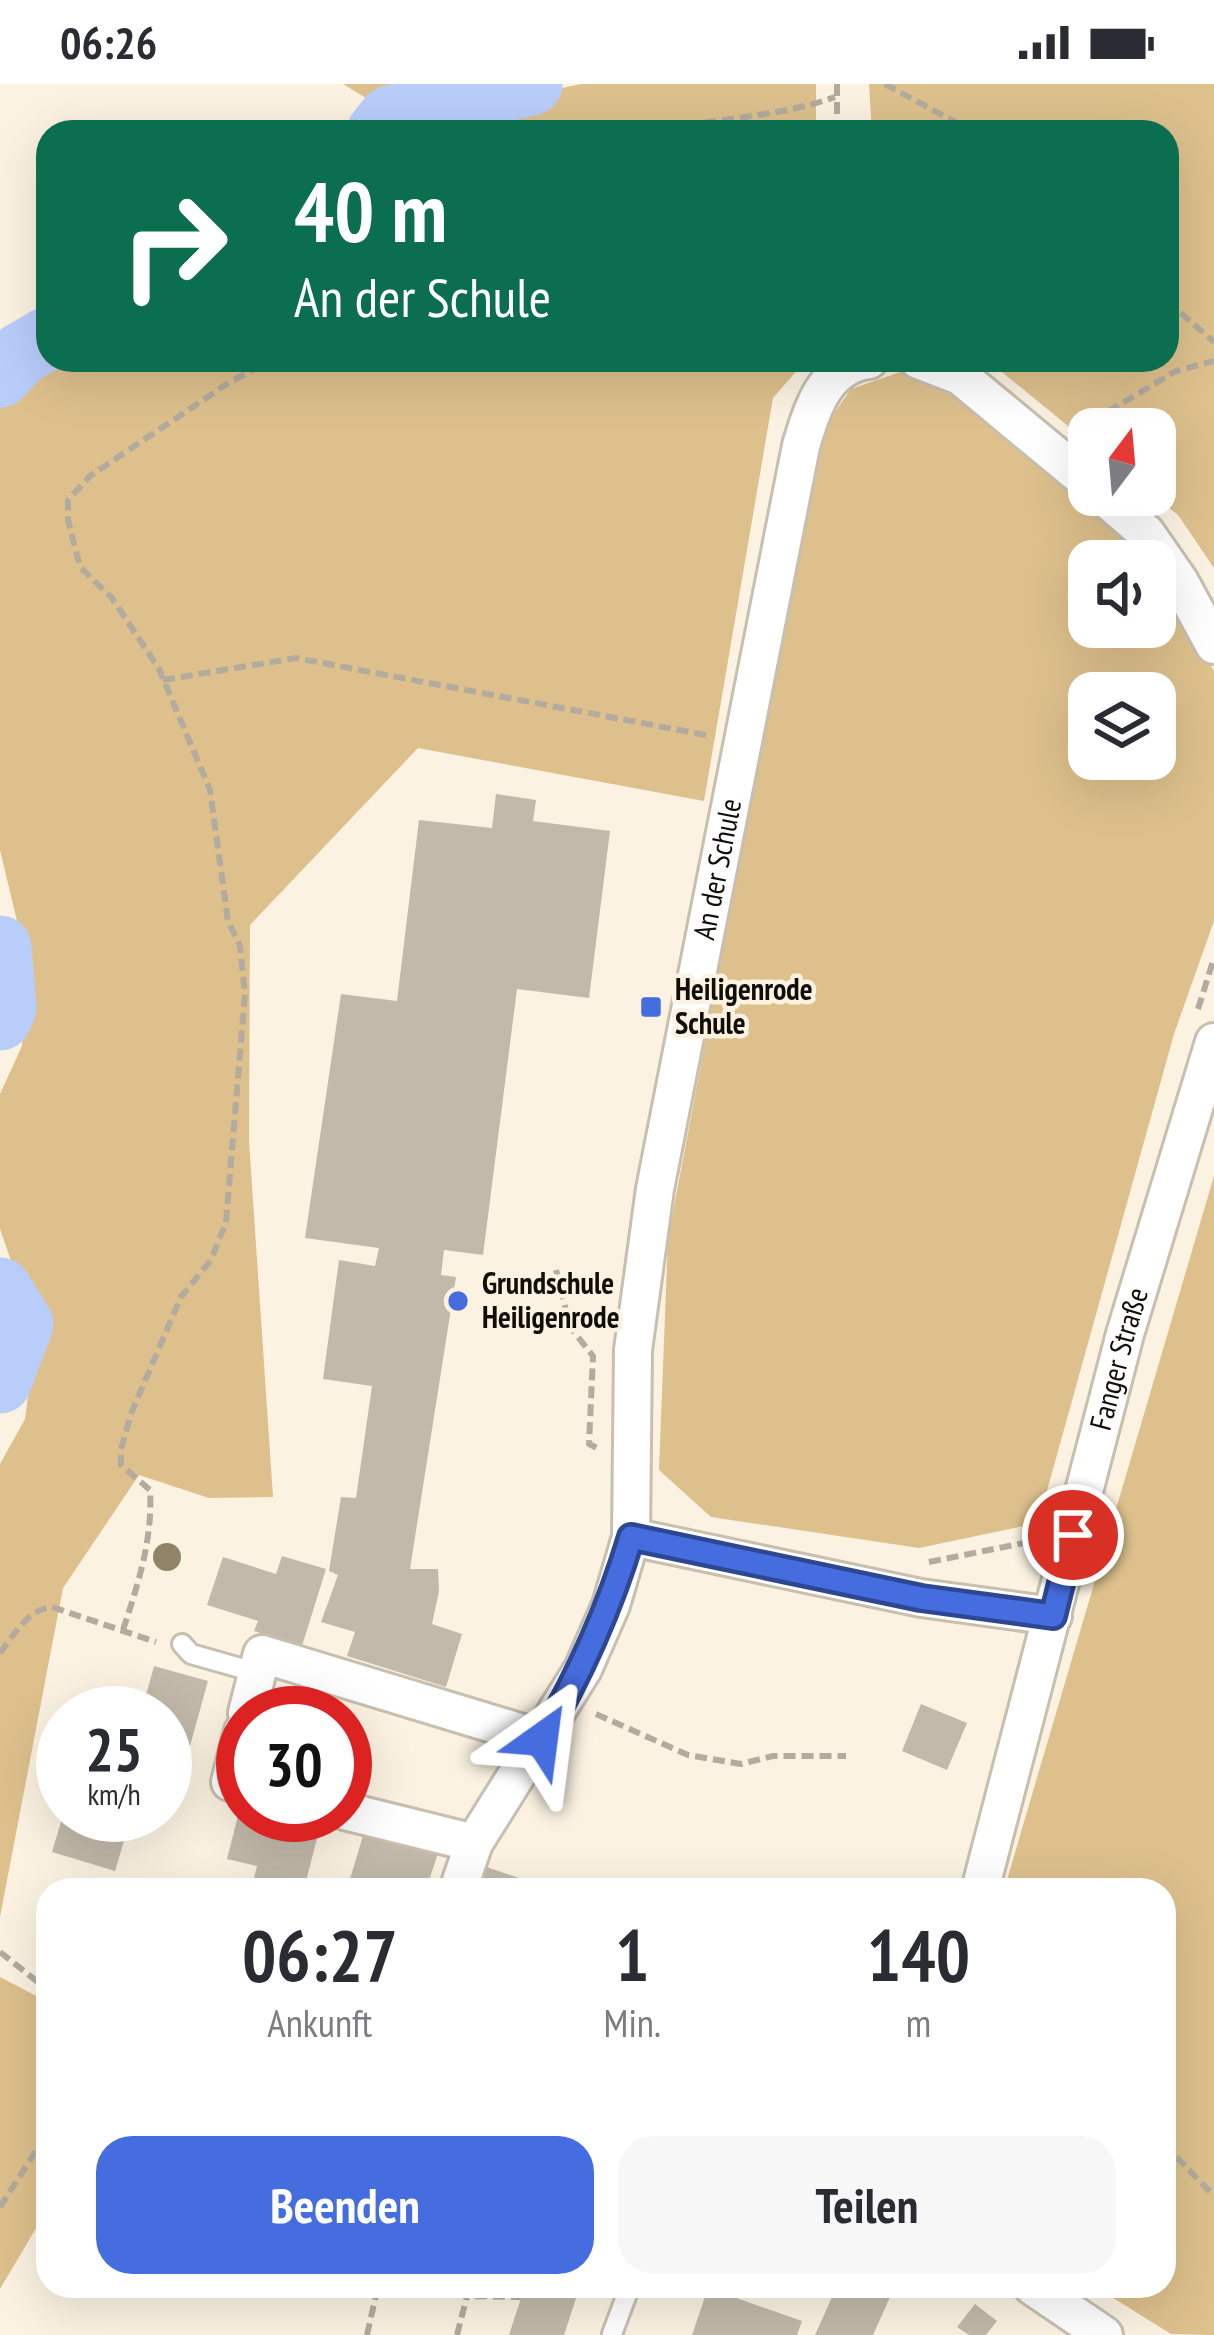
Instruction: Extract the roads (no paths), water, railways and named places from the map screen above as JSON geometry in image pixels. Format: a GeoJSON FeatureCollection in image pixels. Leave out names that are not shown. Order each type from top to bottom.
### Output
{"type":"FeatureCollection","features":[{"type":"Feature","properties":{"kind":"street","name":"An der Schule"},"geometry":{"type":"LineString","coordinates":[[462,1878],[474,1843],[583,1669],[611,1604],[631,1537],[633,1350],[655,1189],[801,446],[817,395],[847,372]]}},
{"type":"Feature","properties":{"kind":"street"},"geometry":{"type":"LineString","coordinates":[[950,372],[1068,465]]}},
{"type":"Feature","properties":{"kind":"street"},"geometry":{"type":"LineString","coordinates":[[1126,516],[1146,533],[1180,582],[1214,645]]}},
{"type":"Feature","properties":{"kind":"street","name":"Fanger Straße"},"geometry":{"type":"LineString","coordinates":[[983,1878],[1205,1030]]}},
{"type":"Feature","properties":{"kind":"street"},"geometry":{"type":"LineString","coordinates":[[631,1537],[921,1598],[1053,1616]]}},
{"type":"Feature","properties":{"kind":"street"},"geometry":{"type":"LineString","coordinates":[[255,1686],[262,1654],[542,1739]]}},
{"type":"Feature","properties":{"kind":"street"},"geometry":{"type":"LineString","coordinates":[[372,1818],[474,1843]]}},
{"type":"Feature","properties":{"kind":"street"},"geometry":{"type":"LineString","coordinates":[[1050,2298],[1104,2335]]}},
{"type":"Feature","properties":{"kind":"lane"},"geometry":{"type":"LineString","coordinates":[[182,1644],[191,1654],[258,1673]]}},
{"type":"Feature","properties":{"kind":"lane"},"geometry":{"type":"LineString","coordinates":[[612,2334],[626,2298]]}},
{"type":"Feature","properties":{"kind":"waterway"},"geometry":{"type":"LineString","coordinates":[[388,120],[531,84]]}},
{"type":"Feature","properties":{"kind":"waterway"},"geometry":{"type":"LineString","coordinates":[[0,376],[36,345]]}},
{"type":"Feature","properties":{"kind":"waterway"},"geometry":{"type":"LineString","coordinates":[[0,947],[5,1008],[0,1019]]}},
{"type":"Feature","properties":{"kind":"waterway"},"geometry":{"type":"LineString","coordinates":[[0,1289],[22,1324],[0,1382]]}},
{"type":"Feature","properties":{"kind":"place","name":"Heiligenrode Schule"},"geometry":{"type":"Point","coordinates":[651,1007]}},
{"type":"Feature","properties":{"kind":"place","name":"Grundschule Heiligenrode"},"geometry":{"type":"Point","coordinates":[458,1301]}}]}
